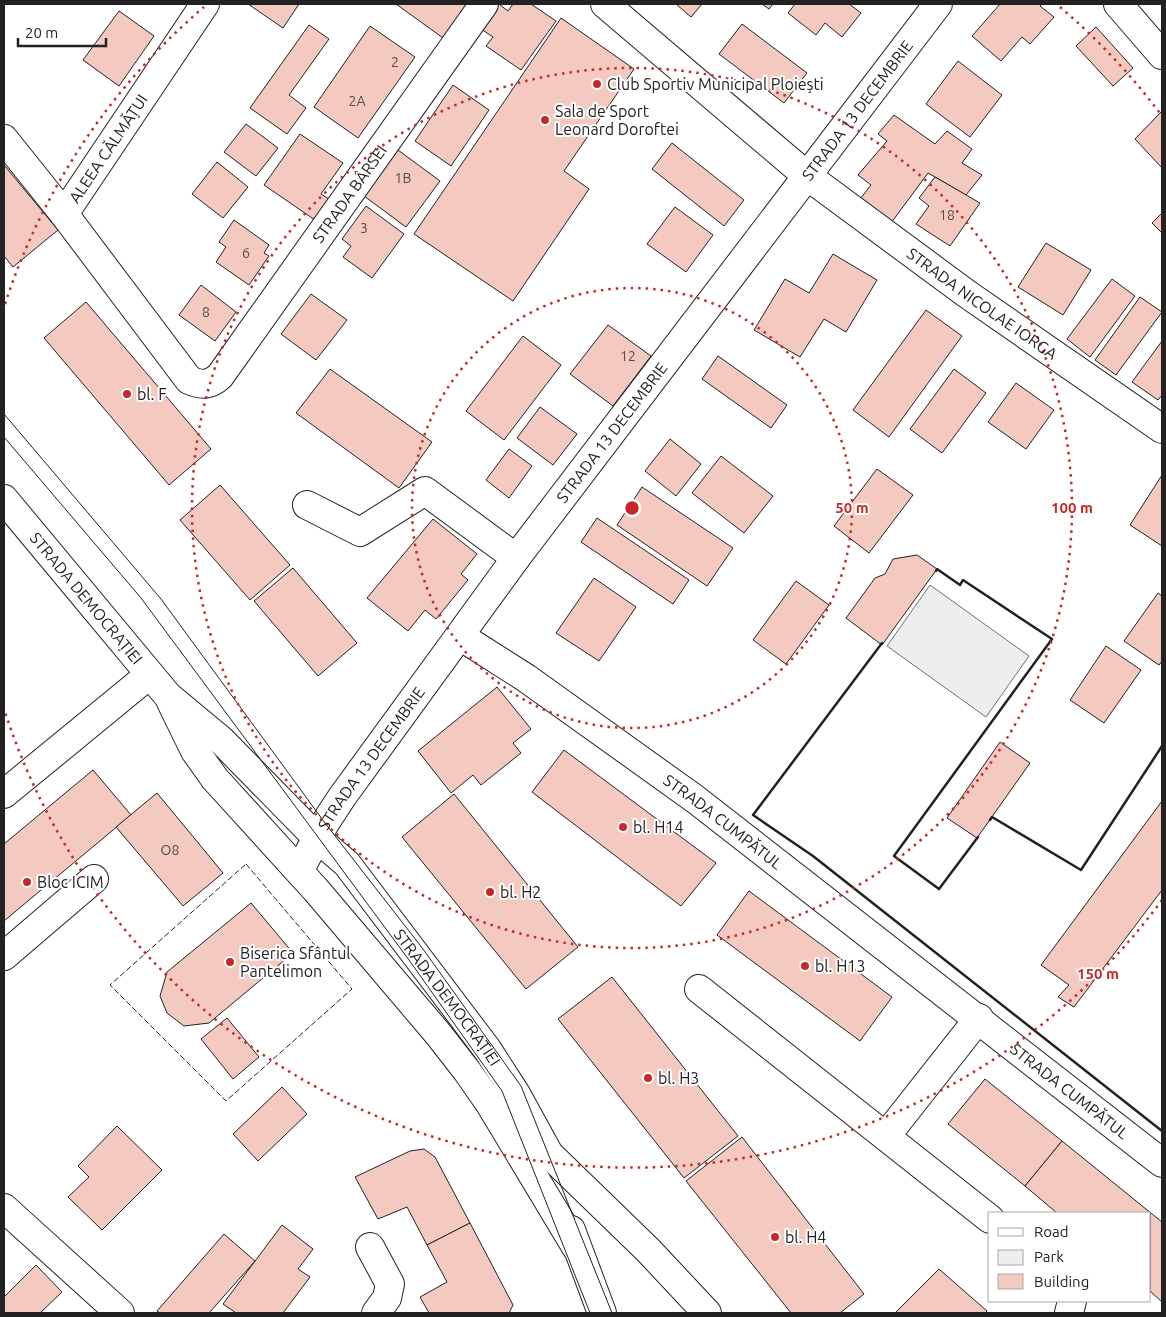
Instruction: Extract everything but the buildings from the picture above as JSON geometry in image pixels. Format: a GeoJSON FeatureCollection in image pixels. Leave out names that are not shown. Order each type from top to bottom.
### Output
{"type":"FeatureCollection","features":[{"type":"Feature","properties":{"kind":"street","name":"ALEEA CĂLMĂȚUI"},"geometry":{"type":"LineString","coordinates":[[4,139],[64,214],[205,4]]}},
{"type":"Feature","properties":{"kind":"street","name":"STRADA BÂRSEI"},"geometry":{"type":"LineString","coordinates":[[64,214],[189,380],[199,385],[213,383],[220,376],[484,4]]}},
{"type":"Feature","properties":{"kind":"street","name":"STRADA NICOLAE IORGA"},"geometry":{"type":"LineString","coordinates":[[605,4],[806,175],[967,294],[1162,429]]}},
{"type":"Feature","properties":{"kind":"street","name":"STRADA 13 DECEMBRIE"},"geometry":{"type":"LineString","coordinates":[[299,871],[342,798],[516,558],[938,4]]}},
{"type":"Feature","properties":{"kind":"street"},"geometry":{"type":"LineString","coordinates":[[1118,4],[1162,55]]}},
{"type":"Feature","properties":{"kind":"street"},"geometry":{"type":"LineString","coordinates":[[306,506],[360,532],[425,491],[516,558]]}},
{"type":"Feature","properties":{"kind":"street","name":"STRADA DEMOCRAȚIEI"},"geometry":{"type":"LineString","coordinates":[[4,499],[168,696],[221,740],[317,838],[347,864],[487,1049],[516,1094],[549,1154],[649,1251],[707,1313]]}},
{"type":"Feature","properties":{"kind":"street","name":"STRADA CUMPĂTUL"},"geometry":{"type":"LineString","coordinates":[[460,636],[526,678],[695,798],[1162,1162]]}},
{"type":"Feature","properties":{"kind":"street"},"geometry":{"type":"LineString","coordinates":[[4,794],[149,674]]}},
{"type":"Feature","properties":{"kind":"street","name":"STRADA DEMOCRAȚIEI"},"geometry":{"type":"LineString","coordinates":[[168,696],[195,751],[215,779],[299,871],[433,1028],[467,1071],[490,1104],[576,1247]]}},
{"type":"Feature","properties":{"kind":"street"},"geometry":{"type":"LineString","coordinates":[[4,956],[94,879]]}},
{"type":"Feature","properties":{"kind":"street"},"geometry":{"type":"LineString","coordinates":[[699,989],[988,1217]]}},
{"type":"Feature","properties":{"kind":"street"},"geometry":{"type":"LineString","coordinates":[[886,1136],[979,1018]]}},
{"type":"Feature","properties":{"kind":"street"},"geometry":{"type":"LineString","coordinates":[[549,1154],[576,1247],[602,1313]]}},
{"type":"Feature","properties":{"kind":"street"},"geometry":{"type":"LineString","coordinates":[[4,1208],[120,1313]]}},
{"type":"Feature","properties":{"kind":"street"},"geometry":{"type":"LineString","coordinates":[[370,1248],[390,1284],[387,1298],[376,1313]]}},
{"type":"Feature","properties":{"kind":"green space"},"geometry":{"type":"Polygon","coordinates":[[[930,585],[1029,656],[986,717],[887,646],[930,585]]]}},
{"type":"Feature","properties":{"kind":"tram line"},"geometry":{"type":"LineString","coordinates":[[4,414],[161,599],[325,823],[423,949],[521,1086],[612,1313]]}},
{"type":"Feature","properties":{"kind":"tram line"},"geometry":{"type":"LineString","coordinates":[[4,437],[141,598],[409,960],[502,1091],[590,1313]]}},
{"type":"Feature","properties":{"kind":"fence"},"geometry":{"type":"LineString","coordinates":[[246,864],[352,989],[226,1101],[110,985],[246,864]]}},
{"type":"Feature","properties":{"kind":"wall"},"geometry":{"type":"LineString","coordinates":[[936,571],[937,569],[960,585],[963,580],[1052,639],[894,856],[939,889],[978,837]]}},
{"type":"Feature","properties":{"kind":"wall"},"geometry":{"type":"LineString","coordinates":[[882,643],[753,815],[813,856],[1162,1131]]}},
{"type":"Feature","properties":{"kind":"wall"},"geometry":{"type":"LineString","coordinates":[[990,820],[992,817],[1081,870],[1162,746]]}},
{"type":"Feature","properties":{"kind":"place","name":"Club Sportiv Municipal Ploiești"},"geometry":{"type":"Point","coordinates":[597,84]}},
{"type":"Feature","properties":{"kind":"place","name":"Sala de Sport Leonard Doroftei"},"geometry":{"type":"Point","coordinates":[545,120]}},
{"type":"Feature","properties":{"kind":"place","name":"bl. F"},"geometry":{"type":"Point","coordinates":[127,394]}},
{"type":"Feature","properties":{"kind":"place","name":"bl. H14"},"geometry":{"type":"Point","coordinates":[623,827]}},
{"type":"Feature","properties":{"kind":"place","name":"Bloc ICIM"},"geometry":{"type":"Point","coordinates":[27,882]}},
{"type":"Feature","properties":{"kind":"place","name":"bl. H2"},"geometry":{"type":"Point","coordinates":[490,892]}},
{"type":"Feature","properties":{"kind":"place","name":"Biserica Sfântul Pantelimon"},"geometry":{"type":"Point","coordinates":[230,962]}},
{"type":"Feature","properties":{"kind":"place","name":"bl. H13"},"geometry":{"type":"Point","coordinates":[805,966]}},
{"type":"Feature","properties":{"kind":"place","name":"bl. H3"},"geometry":{"type":"Point","coordinates":[648,1078]}},
{"type":"Feature","properties":{"kind":"place","name":"bl. H4"},"geometry":{"type":"Point","coordinates":[775,1237]}}]}
